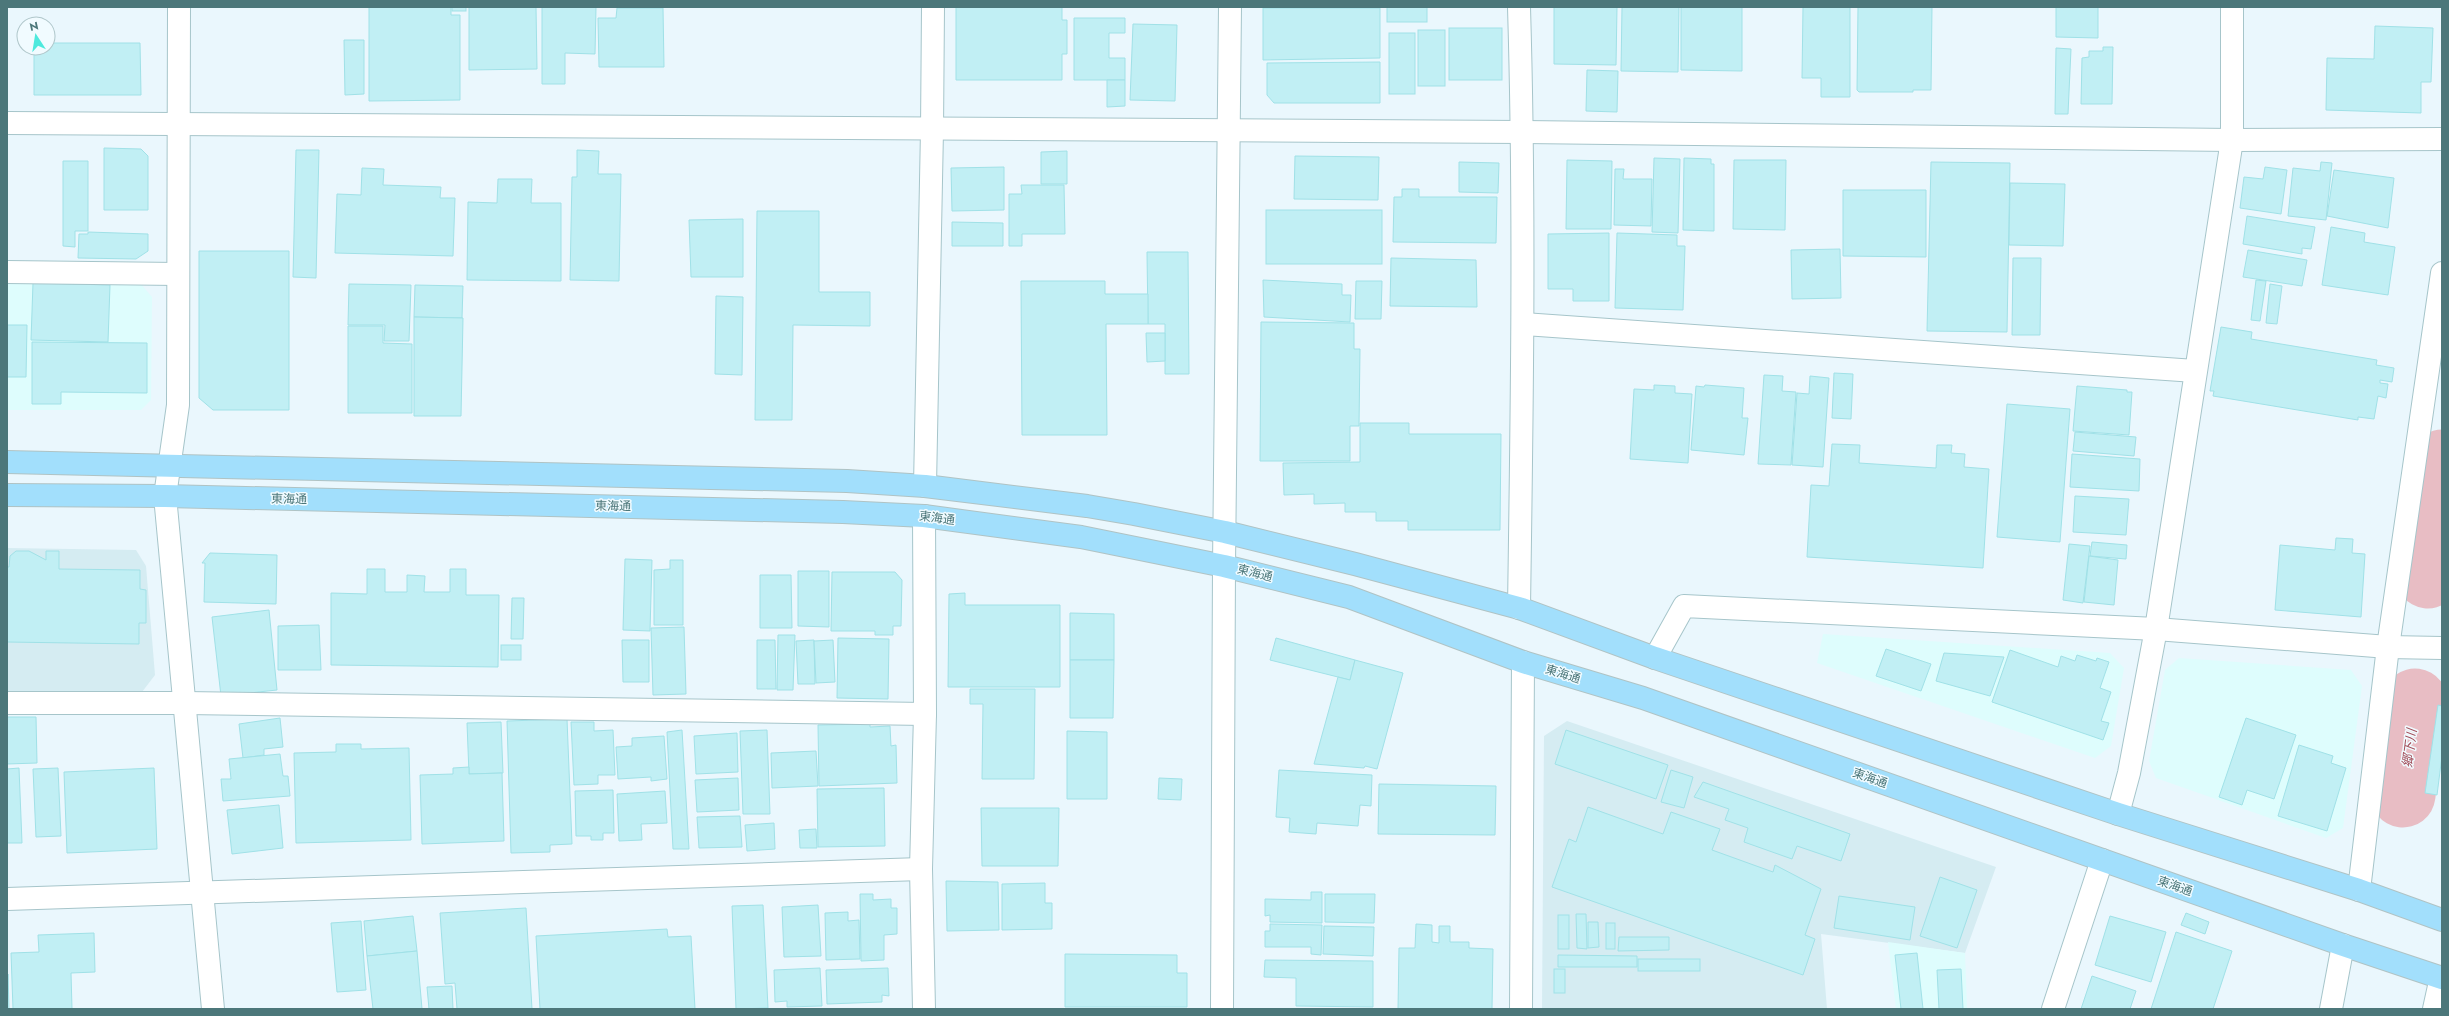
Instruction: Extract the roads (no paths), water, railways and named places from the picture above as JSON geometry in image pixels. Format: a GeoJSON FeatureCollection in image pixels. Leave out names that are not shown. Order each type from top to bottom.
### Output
{"type":"FeatureCollection","features":[{"type":"Feature","properties":{"kind":"main road"},"geometry":{"type":"LineString","coordinates":[[7,462],[847,480],[925,486],[1087,506],[1225,532],[1355,564],[1519,608],[1655,658],[2118,814],[2442,917]]}},
{"type":"Feature","properties":{"kind":"main road","name":"東海通"},"geometry":{"type":"LineString","coordinates":[[7,495],[165,496],[843,512],[924,516],[1081,537],[1224,566],[1349,597],[1523,662],[1642,698],[2343,945],[2441,977]]}},
{"type":"Feature","properties":{"kind":"street"},"geometry":{"type":"LineString","coordinates":[[178,7],[178,405],[165,496],[214,1009]]}},
{"type":"Feature","properties":{"kind":"street"},"geometry":{"type":"LineString","coordinates":[[925,486],[933,7]]}},
{"type":"Feature","properties":{"kind":"street"},"geometry":{"type":"LineString","coordinates":[[1222,1009],[1224,566],[1230,7]]}},
{"type":"Feature","properties":{"kind":"street"},"geometry":{"type":"LineString","coordinates":[[1519,7],[1523,132],[1523,324],[1519,608]]}},
{"type":"Feature","properties":{"kind":"street"},"geometry":{"type":"LineString","coordinates":[[2118,814],[2129,773],[2156,629],[2232,140],[2232,7]]}},
{"type":"Feature","properties":{"kind":"street"},"geometry":{"type":"LineString","coordinates":[[7,123],[178,122],[932,130],[1523,132],[2232,140],[2442,139]]}},
{"type":"Feature","properties":{"kind":"street"},"geometry":{"type":"LineString","coordinates":[[7,272],[178,274]]}},
{"type":"Feature","properties":{"kind":"street"},"geometry":{"type":"LineString","coordinates":[[2359,890],[2388,647],[2442,273]]}},
{"type":"Feature","properties":{"kind":"street"},"geometry":{"type":"LineString","coordinates":[[1523,324],[2196,371]]}},
{"type":"Feature","properties":{"kind":"street"},"geometry":{"type":"LineString","coordinates":[[924,516],[925,714],[921,870],[924,1009]]}},
{"type":"Feature","properties":{"kind":"street"},"geometry":{"type":"LineString","coordinates":[[1655,658],[1684,606],[2156,629],[2388,647],[2442,648]]}},
{"type":"Feature","properties":{"kind":"street"},"geometry":{"type":"LineString","coordinates":[[1521,1009],[1523,662]]}},
{"type":"Feature","properties":{"kind":"street"},"geometry":{"type":"LineString","coordinates":[[7,703],[185,703],[925,714]]}},
{"type":"Feature","properties":{"kind":"street"},"geometry":{"type":"LineString","coordinates":[[2053,1009],[2102,860]]}},
{"type":"Feature","properties":{"kind":"street"},"geometry":{"type":"LineString","coordinates":[[7,899],[921,870]]}},
{"type":"Feature","properties":{"kind":"street"},"geometry":{"type":"LineString","coordinates":[[2330,1009],[2343,945]]}},
{"type":"Feature","properties":{"kind":"street"},"geometry":{"type":"LineString","coordinates":[[2434,1009],[2441,977]]}},
{"type":"Feature","properties":{"kind":"waterway","name":"郷下川"},"geometry":{"type":"LineString","coordinates":[[2428,576],[2442,462]]}},
{"type":"Feature","properties":{"kind":"waterway","name":"郷下川"},"geometry":{"type":"LineString","coordinates":[[2403,795],[2415,701]]}}]}
